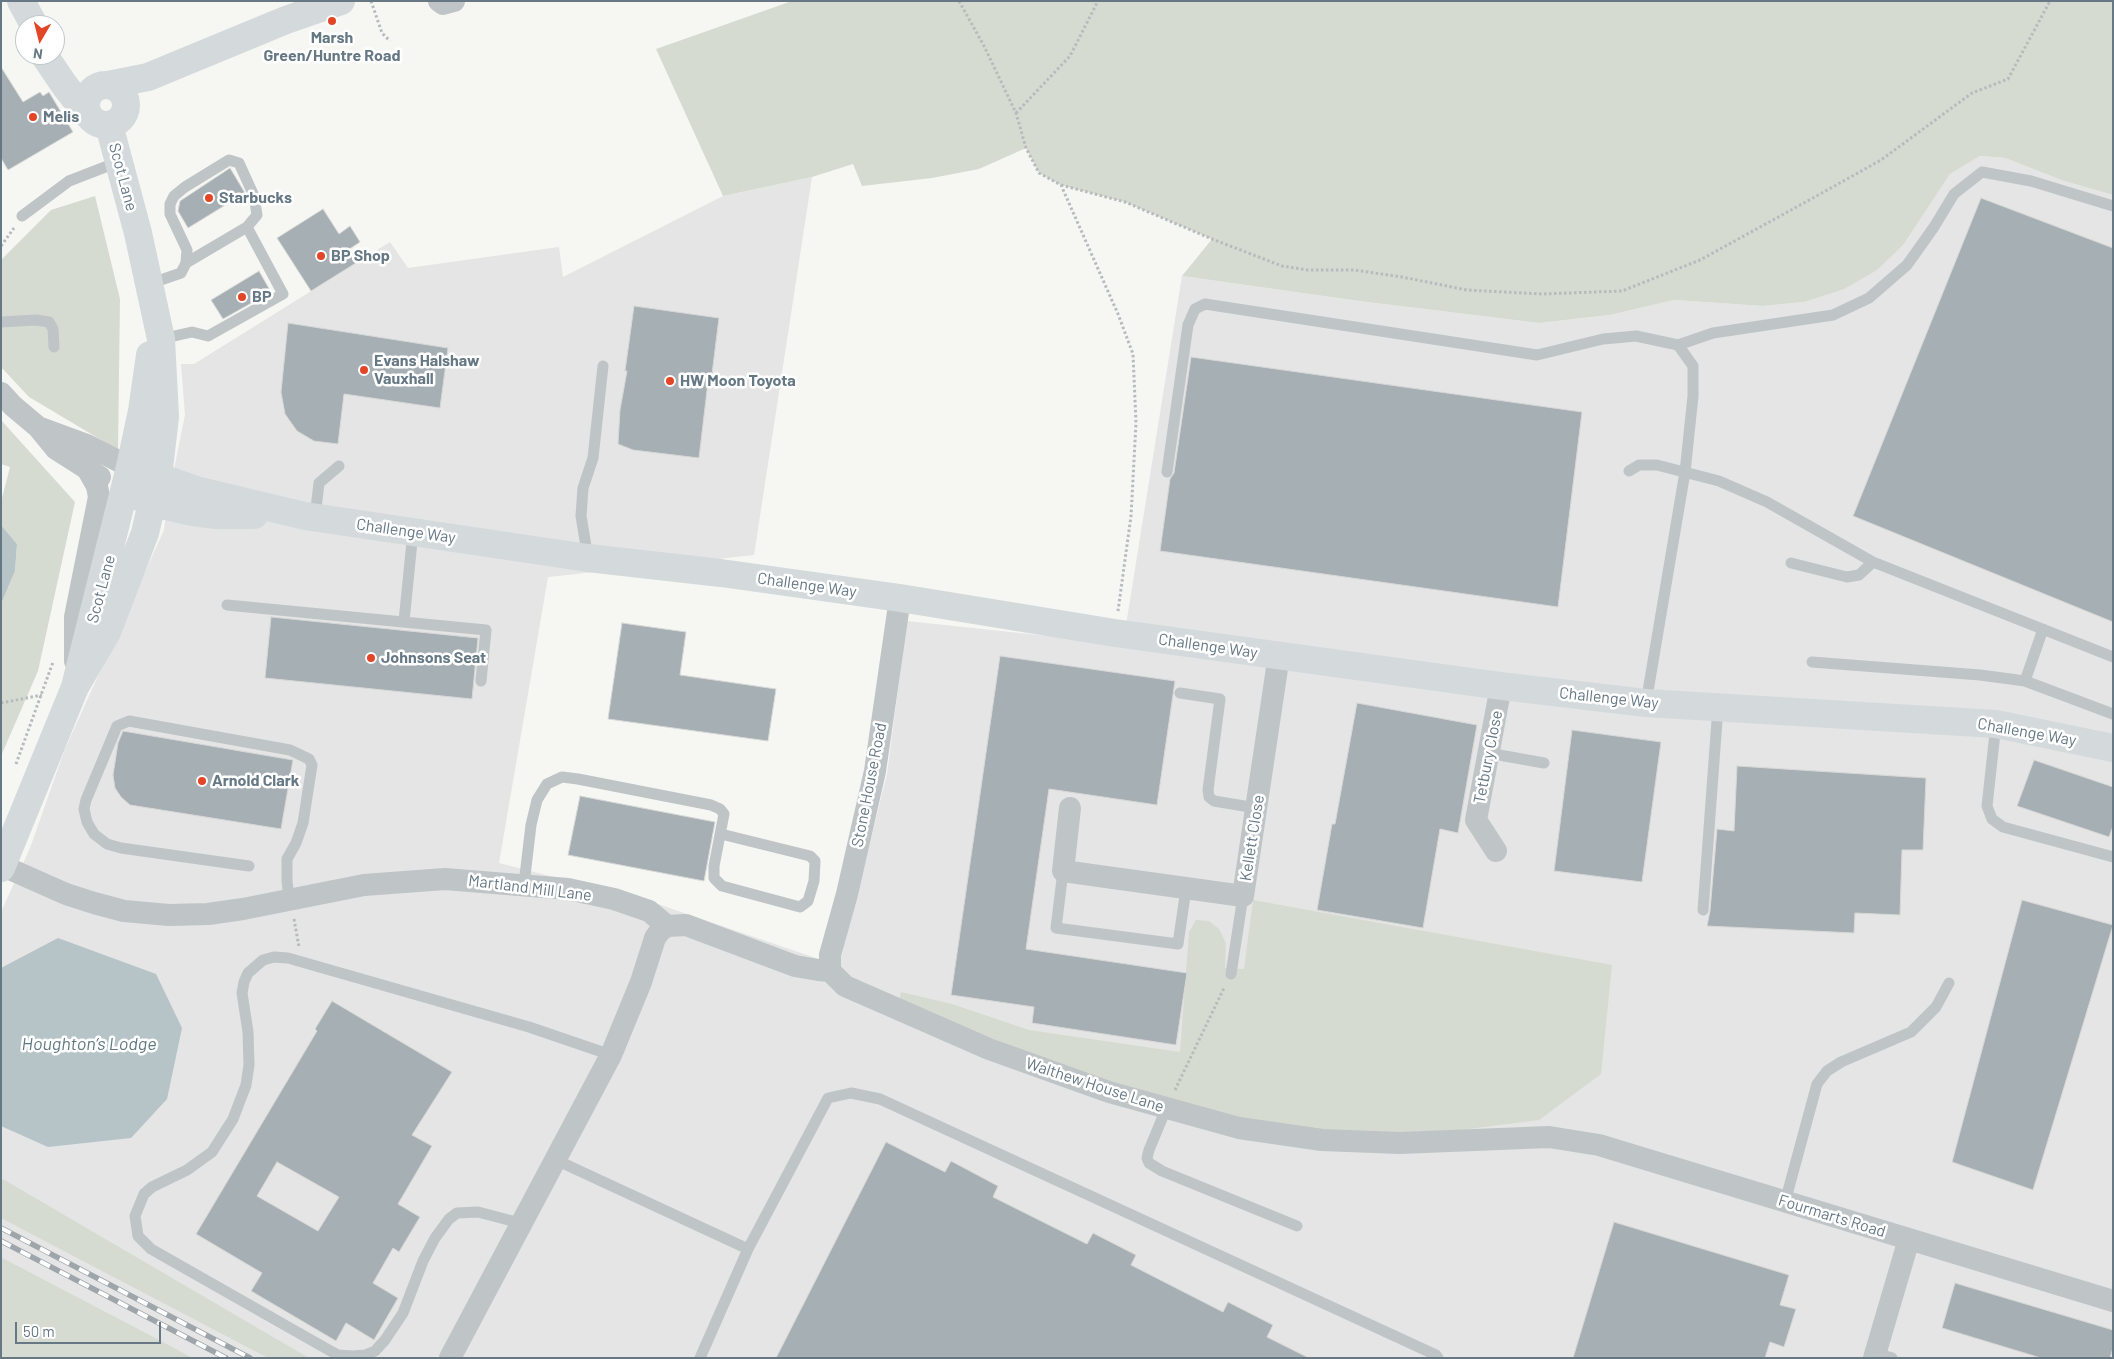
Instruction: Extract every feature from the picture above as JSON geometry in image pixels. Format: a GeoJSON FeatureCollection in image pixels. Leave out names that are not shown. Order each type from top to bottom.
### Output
{"type":"FeatureCollection","features":[{"type":"Feature","properties":{"kind":"street"},"geometry":{"type":"LineString","coordinates":[[439,1],[443,4],[454,1]]}},
{"type":"Feature","properties":{"kind":"street"},"geometry":{"type":"LineString","coordinates":[[107,118],[86,108],[87,98],[94,89],[105,85],[141,79],[175,68],[286,20],[338,2]]}},
{"type":"Feature","properties":{"kind":"street"},"geometry":{"type":"LineString","coordinates":[[65,56],[77,72],[105,85],[118,88],[125,97],[107,118]]}},
{"type":"Feature","properties":{"kind":"street","name":"Scot Lane"},"geometry":{"type":"LineString","coordinates":[[51,65],[65,86],[107,118],[138,234],[158,328],[165,417],[154,503],[145,533],[107,632],[75,687]]}},
{"type":"Feature","properties":{"kind":"street"},"geometry":{"type":"LineString","coordinates":[[107,118],[175,68]]}},
{"type":"Feature","properties":{"kind":"street","name":"Scot Lane"},"geometry":{"type":"LineString","coordinates":[[2,867],[75,687],[127,480],[158,328]]}},
{"type":"Feature","properties":{"kind":"street"},"geometry":{"type":"LineString","coordinates":[[1,393],[38,427],[56,449],[88,470],[127,480],[158,477]]}},
{"type":"Feature","properties":{"kind":"street"},"geometry":{"type":"LineString","coordinates":[[38,427],[87,445],[154,503]]}},
{"type":"Feature","properties":{"kind":"street"},"geometry":{"type":"LineString","coordinates":[[75,687],[75,617],[99,497],[97,486],[88,470]]}},
{"type":"Feature","properties":{"kind":"street","name":"Challenge Way"},"geometry":{"type":"LineString","coordinates":[[158,477],[196,490],[310,517],[588,558],[721,573],[900,598],[1115,633],[1501,686],[1646,703],[1996,724],[2113,748]]}},
{"type":"Feature","properties":{"kind":"street","name":"Challenge Way"},"geometry":{"type":"LineString","coordinates":[[154,503],[216,515],[310,517]]}},
{"type":"Feature","properties":{"kind":"street","name":"Stone House Road"},"geometry":{"type":"LineString","coordinates":[[830,970],[830,955],[847,894],[875,771],[900,598]]}},
{"type":"Feature","properties":{"kind":"street","name":"Kellett Close"},"geometry":{"type":"LineString","coordinates":[[1063,871],[1243,896],[1279,655]]}},
{"type":"Feature","properties":{"kind":"street","name":"Tetbury Close"},"geometry":{"type":"LineString","coordinates":[[1496,851],[1476,820],[1501,686]]}},
{"type":"Feature","properties":{"kind":"street"},"geometry":{"type":"LineString","coordinates":[[1063,871],[1070,808]]}},
{"type":"Feature","properties":{"kind":"street","name":"Martland Mill Lane"},"geometry":{"type":"LineString","coordinates":[[2,867],[66,894],[124,911],[169,915],[208,914],[243,909],[290,898],[364,885],[445,879],[568,889],[614,899],[649,911],[667,926]]}},
{"type":"Feature","properties":{"kind":"street"},"geometry":{"type":"LineString","coordinates":[[450,1358],[520,1223],[556,1160],[611,1055],[655,938],[660,930],[667,926],[686,925],[795,966],[830,970]]}},
{"type":"Feature","properties":{"kind":"street","name":"Walthew House Lane"},"geometry":{"type":"LineString","coordinates":[[830,970],[845,986],[989,1049],[1109,1092],[1239,1128],[1322,1140],[1400,1143],[1549,1137]]}},
{"type":"Feature","properties":{"kind":"street","name":"Fourmarts Road"},"geometry":{"type":"LineString","coordinates":[[1549,1137],[1599,1146],[2113,1301]]}},
{"type":"Feature","properties":{"kind":"street"},"geometry":{"type":"LineString","coordinates":[[1881,1356],[1909,1239]]}},
{"type":"Feature","properties":{"kind":"lane"},"geometry":{"type":"LineString","coordinates":[[149,284],[181,273],[186,263],[187,250],[170,214],[170,204],[174,196],[185,186],[229,160],[239,163],[254,196],[257,215],[247,228],[186,263]]}},
{"type":"Feature","properties":{"kind":"lane"},"geometry":{"type":"LineString","coordinates":[[22,216],[69,181],[118,162]]}},
{"type":"Feature","properties":{"kind":"lane"},"geometry":{"type":"LineString","coordinates":[[1167,472],[1188,325],[1195,310],[1205,304],[1536,355],[1603,339],[1636,336],[1678,345],[1712,333],[1833,315],[1870,298],[1907,265],[1934,227],[1954,194],[1982,172],[2031,181],[2113,206]]}},
{"type":"Feature","properties":{"kind":"lane"},"geometry":{"type":"LineString","coordinates":[[158,328],[208,336],[283,294],[247,228]]}},
{"type":"Feature","properties":{"kind":"lane"},"geometry":{"type":"LineString","coordinates":[[1,322],[36,320],[49,322],[53,329],[54,346]]}},
{"type":"Feature","properties":{"kind":"lane"},"geometry":{"type":"LineString","coordinates":[[1646,703],[1685,472],[1693,396],[1693,366],[1678,345]]}},
{"type":"Feature","properties":{"kind":"lane"},"geometry":{"type":"LineString","coordinates":[[588,558],[581,516],[583,488],[593,458],[603,366]]}},
{"type":"Feature","properties":{"kind":"lane"},"geometry":{"type":"LineString","coordinates":[[1629,470],[1639,465],[1657,465],[1719,481],[1767,502],[1873,562],[2113,656]]}},
{"type":"Feature","properties":{"kind":"lane"},"geometry":{"type":"LineString","coordinates":[[310,517],[319,483],[339,466]]}},
{"type":"Feature","properties":{"kind":"lane"},"geometry":{"type":"LineString","coordinates":[[404,621],[413,532]]}},
{"type":"Feature","properties":{"kind":"lane"},"geometry":{"type":"LineString","coordinates":[[1791,563],[1847,577],[1859,575],[1873,562]]}},
{"type":"Feature","properties":{"kind":"lane"},"geometry":{"type":"LineString","coordinates":[[227,605],[486,630],[481,681]]}},
{"type":"Feature","properties":{"kind":"lane"},"geometry":{"type":"LineString","coordinates":[[2024,680],[2044,629]]}},
{"type":"Feature","properties":{"kind":"lane"},"geometry":{"type":"LineString","coordinates":[[1812,662],[2024,680],[2113,714]]}},
{"type":"Feature","properties":{"kind":"lane"},"geometry":{"type":"LineString","coordinates":[[1180,693],[1220,699],[1208,790],[1209,797],[1214,801],[1256,808]]}},
{"type":"Feature","properties":{"kind":"lane"},"geometry":{"type":"LineString","coordinates":[[1703,910],[1718,707]]}},
{"type":"Feature","properties":{"kind":"lane"},"geometry":{"type":"LineString","coordinates":[[249,866],[121,848],[106,844],[94,834],[87,822],[84,809],[117,726],[129,721],[290,750],[310,759],[312,766],[303,823],[296,843],[287,859],[286,881],[290,898]]}},
{"type":"Feature","properties":{"kind":"lane"},"geometry":{"type":"LineString","coordinates":[[1996,724],[1987,806],[1992,819],[2003,827],[2113,857]]}},
{"type":"Feature","properties":{"kind":"lane"},"geometry":{"type":"LineString","coordinates":[[1488,753],[1544,763]]}},
{"type":"Feature","properties":{"kind":"lane"},"geometry":{"type":"LineString","coordinates":[[524,884],[531,825],[537,800],[547,784],[562,777],[711,805],[720,809],[724,814],[714,866],[714,878],[722,886],[800,906],[808,901],[814,881],[815,861],[810,856],[721,834]]}},
{"type":"Feature","properties":{"kind":"lane"},"geometry":{"type":"LineString","coordinates":[[1063,871],[1056,928],[1178,944],[1186,889]]}},
{"type":"Feature","properties":{"kind":"lane"},"geometry":{"type":"LineString","coordinates":[[1231,974],[1243,896]]}},
{"type":"Feature","properties":{"kind":"lane"},"geometry":{"type":"LineString","coordinates":[[520,1223],[478,1212],[458,1213],[449,1219],[435,1238],[423,1262],[403,1313],[385,1340],[374,1351],[365,1355],[352,1356],[338,1355],[326,1349],[248,1306],[144,1243],[138,1236],[135,1216],[144,1194],[152,1187],[187,1170],[212,1152],[224,1136],[241,1103],[250,1065],[249,1041],[242,993],[248,973],[263,960],[274,957],[300,962],[521,1024],[611,1055]]}},
{"type":"Feature","properties":{"kind":"lane"},"geometry":{"type":"LineString","coordinates":[[1785,1202],[1817,1084],[1826,1071],[1841,1062],[1911,1032],[1936,1007],[1949,983]]}},
{"type":"Feature","properties":{"kind":"lane"},"geometry":{"type":"LineString","coordinates":[[700,1358],[748,1249],[828,1098],[851,1093],[880,1099],[1436,1355],[1438,1358]]}},
{"type":"Feature","properties":{"kind":"lane"},"geometry":{"type":"LineString","coordinates":[[1166,1109],[1147,1158],[1149,1164],[1297,1226]]}},
{"type":"Feature","properties":{"kind":"lane"},"geometry":{"type":"LineString","coordinates":[[556,1160],[748,1249]]}},
{"type":"Feature","properties":{"kind":"path"},"geometry":{"type":"LineString","coordinates":[[371,1],[382,33],[390,41]]}},
{"type":"Feature","properties":{"kind":"path"},"geometry":{"type":"LineString","coordinates":[[959,1],[984,46],[1016,114],[1026,148],[1039,173],[1061,185],[1125,202],[1282,266],[1308,270],[1354,270],[1402,276],[1467,290],[1542,294],[1622,291],[1700,260],[1881,160],[1972,93],[2008,79],[2050,1]]}},
{"type":"Feature","properties":{"kind":"path"},"geometry":{"type":"LineString","coordinates":[[1016,114],[1070,56],[1098,1]]}},
{"type":"Feature","properties":{"kind":"path"},"geometry":{"type":"LineString","coordinates":[[1061,185],[1118,314],[1133,354],[1136,423],[1131,516],[1115,633]]}},
{"type":"Feature","properties":{"kind":"path"},"geometry":{"type":"LineString","coordinates":[[1,246],[22,216]]}},
{"type":"Feature","properties":{"kind":"path"},"geometry":{"type":"LineString","coordinates":[[14,770],[55,653]]}},
{"type":"Feature","properties":{"kind":"path"},"geometry":{"type":"LineString","coordinates":[[1,703],[40,694]]}},
{"type":"Feature","properties":{"kind":"path"},"geometry":{"type":"LineString","coordinates":[[290,898],[301,958],[300,962]]}},
{"type":"Feature","properties":{"kind":"path"},"geometry":{"type":"LineString","coordinates":[[1166,1109],[1231,974]]}},
{"type":"Feature","properties":{"kind":"shaded area"},"geometry":{"type":"Polygon","coordinates":[[[792,1],[2113,1],[2113,195],[2064,181],[2005,158],[1980,156],[1950,174],[1904,244],[1877,270],[1844,289],[1804,302],[1763,306],[1674,300],[1610,315],[1539,323],[1359,301],[1182,276],[1212,239],[1125,202],[1061,185],[1039,173],[1026,148],[979,169],[932,178],[862,186],[853,164],[812,177],[723,196],[656,49],[792,1]]]}},
{"type":"Feature","properties":{"kind":"shaded area"},"geometry":{"type":"Polygon","coordinates":[[[1980,156],[2005,158],[2064,181],[2113,195],[2113,1358],[441,1358],[436,1356],[435,1358],[193,1358],[1,1257],[1,912],[30,848],[65,749],[164,530],[169,494],[185,415],[181,364],[194,364],[390,242],[408,268],[559,247],[563,277],[723,196],[812,177],[754,555],[548,577],[499,863],[652,902],[839,966],[887,774],[907,621],[1123,644],[1182,276],[1359,301],[1539,323],[1610,315],[1674,300],[1763,306],[1804,302],[1904,244],[1950,174],[1980,156]]]}},
{"type":"Feature","properties":{"kind":"shaded area"},"geometry":{"type":"Polygon","coordinates":[[[95,196],[120,299],[118,450],[29,397],[1,367],[1,260],[51,210],[95,196]]]}},
{"type":"Feature","properties":{"kind":"shaded area"},"geometry":{"type":"Polygon","coordinates":[[[1,420],[75,502],[38,671],[1,756],[1,604],[15,571],[17,544],[1,525],[2,498],[10,467],[1,464],[1,420]]]}},
{"type":"Feature","properties":{"kind":"shaded area"},"geometry":{"type":"Polygon","coordinates":[[[1253,900],[1612,965],[1601,1074],[1539,1120],[1461,1130],[1369,1134],[1289,1127],[1206,1113],[1121,1089],[899,1002],[901,992],[952,1004],[1029,1030],[1180,1052],[1189,932],[1196,920],[1209,921],[1219,929],[1226,943],[1225,968],[1244,969],[1253,900]]]}},
{"type":"Feature","properties":{"kind":"shaded area"},"geometry":{"type":"Polygon","coordinates":[[[1,1178],[309,1358],[268,1358],[1,1218],[1,1178]]]}},
{"type":"Feature","properties":{"kind":"shaded area"},"geometry":{"type":"Polygon","coordinates":[[[1,1257],[165,1343],[193,1358],[1,1358],[1,1257]]]}},
{"type":"Feature","properties":{"kind":"water"},"geometry":{"type":"Polygon","coordinates":[[[1,525],[17,544],[15,571],[1,604],[1,525]]]}},
{"type":"Feature","properties":{"kind":"water","name":"Houghton’s Lodge"},"geometry":{"type":"Polygon","coordinates":[[[58,938],[156,974],[182,1028],[167,1099],[131,1138],[48,1147],[1,1126],[1,968],[58,938]]]}},
{"type":"Feature","properties":{"kind":"building","name":"Melis"},"geometry":{"type":"Polygon","coordinates":[[[1,67],[23,102],[40,92],[43,96],[49,92],[73,132],[8,170],[1,158],[1,67]]]}},
{"type":"Feature","properties":{"kind":"building","name":"Starbucks"},"geometry":{"type":"Polygon","coordinates":[[[230,168],[245,193],[188,228],[178,211],[180,201],[230,168]]]}},
{"type":"Feature","properties":{"kind":"building"},"geometry":{"type":"Polygon","coordinates":[[[1981,198],[2113,248],[2113,622],[1853,516],[1981,198]]]}},
{"type":"Feature","properties":{"kind":"building","name":"BP Shop"},"geometry":{"type":"Polygon","coordinates":[[[323,209],[339,234],[350,226],[360,242],[348,250],[356,263],[311,291],[277,238],[323,209]]]}},
{"type":"Feature","properties":{"kind":"building","name":"BP"},"geometry":{"type":"Polygon","coordinates":[[[259,271],[271,292],[223,319],[211,300],[259,271]]]}},
{"type":"Feature","properties":{"kind":"building","name":"HW Moon Toyota"},"geometry":{"type":"Polygon","coordinates":[[[634,306],[719,318],[711,382],[708,382],[699,458],[633,450],[618,444],[620,410],[627,371],[625,371],[634,306]]]}},
{"type":"Feature","properties":{"kind":"building","name":"Evans Halshaw Vauxhall"},"geometry":{"type":"Polygon","coordinates":[[[288,323],[448,348],[440,408],[344,394],[338,444],[314,441],[297,431],[285,414],[281,392],[288,323]]]}},
{"type":"Feature","properties":{"kind":"building"},"geometry":{"type":"Polygon","coordinates":[[[1191,357],[1582,412],[1558,607],[1160,551],[1170,479],[1174,473],[1191,357]]]}},
{"type":"Feature","properties":{"kind":"building","name":"Johnsons Seat"},"geometry":{"type":"Polygon","coordinates":[[[271,617],[478,638],[472,699],[265,678],[271,617]]]}},
{"type":"Feature","properties":{"kind":"building"},"geometry":{"type":"Polygon","coordinates":[[[622,623],[686,632],[680,675],[776,689],[768,741],[608,719],[622,623]]]}},
{"type":"Feature","properties":{"kind":"building"},"geometry":{"type":"Polygon","coordinates":[[[1000,656],[1175,681],[1157,805],[1049,789],[1026,949],[1187,973],[1176,1045],[1032,1023],[1034,1007],[951,995],[1000,656]]]}},
{"type":"Feature","properties":{"kind":"building"},"geometry":{"type":"Polygon","coordinates":[[[1357,703],[1477,725],[1458,833],[1440,829],[1423,928],[1317,910],[1332,824],[1335,824],[1357,703]]]}},
{"type":"Feature","properties":{"kind":"building"},"geometry":{"type":"Polygon","coordinates":[[[1572,730],[1661,742],[1642,882],[1554,871],[1572,730]]]}},
{"type":"Feature","properties":{"kind":"building","name":"Arnold Clark"},"geometry":{"type":"Polygon","coordinates":[[[123,731],[293,760],[281,829],[130,805],[115,788],[113,775],[118,743],[123,731]]]}},
{"type":"Feature","properties":{"kind":"building"},"geometry":{"type":"Polygon","coordinates":[[[2034,760],[2113,787],[2113,826],[2109,837],[2017,806],[2034,760]]]}},
{"type":"Feature","properties":{"kind":"building"},"geometry":{"type":"Polygon","coordinates":[[[1737,766],[1926,778],[1923,850],[1902,850],[1900,915],[1855,913],[1854,933],[1707,926],[1717,829],[1734,831],[1737,766]]]}},
{"type":"Feature","properties":{"kind":"building"},"geometry":{"type":"Polygon","coordinates":[[[580,796],[715,822],[704,881],[568,855],[580,796]]]}},
{"type":"Feature","properties":{"kind":"building"},"geometry":{"type":"Polygon","coordinates":[[[2022,900],[2113,925],[2033,1190],[1952,1162],[2022,900]]]}},
{"type":"Feature","properties":{"kind":"building"},"geometry":{"type":"Polygon","coordinates":[[[332,1001],[452,1072],[412,1135],[432,1146],[398,1204],[420,1217],[399,1252],[393,1248],[373,1283],[398,1298],[374,1340],[346,1323],[336,1341],[251,1291],[262,1273],[196,1234],[317,1031],[315,1029],[332,1001]],[[277,1162],[257,1196],[318,1231],[339,1197],[277,1162]]]}},
{"type":"Feature","properties":{"kind":"building"},"geometry":{"type":"Polygon","coordinates":[[[886,1142],[945,1172],[951,1161],[998,1186],[993,1197],[1087,1244],[1093,1233],[1136,1255],[1131,1265],[1223,1312],[1228,1302],[1273,1325],[1267,1337],[1309,1358],[776,1358],[886,1142]]]}},
{"type":"Feature","properties":{"kind":"building"},"geometry":{"type":"Polygon","coordinates":[[[1614,1222],[1789,1275],[1780,1305],[1796,1309],[1784,1347],[1770,1342],[1765,1358],[1573,1358],[1614,1222]]]}},
{"type":"Feature","properties":{"kind":"building"},"geometry":{"type":"Polygon","coordinates":[[[1955,1283],[2113,1330],[2113,1348],[2110,1358],[2041,1358],[1942,1328],[1955,1283]]]}},
{"type":"Feature","properties":{"kind":"railway"},"geometry":{"type":"LineString","coordinates":[[1,1228],[250,1358]]}},
{"type":"Feature","properties":{"kind":"railway"},"geometry":{"type":"LineString","coordinates":[[1,1241],[226,1358]]}},
{"type":"Feature","properties":{"kind":"place","name":"Marsh Green/Huntre Road"},"geometry":{"type":"Point","coordinates":[332,21]}},
{"type":"Feature","properties":{"kind":"place","name":"Melis"},"geometry":{"type":"Point","coordinates":[33,117]}},
{"type":"Feature","properties":{"kind":"place","name":"Starbucks"},"geometry":{"type":"Point","coordinates":[209,198]}},
{"type":"Feature","properties":{"kind":"place","name":"BP Shop"},"geometry":{"type":"Point","coordinates":[321,256]}},
{"type":"Feature","properties":{"kind":"place","name":"BP"},"geometry":{"type":"Point","coordinates":[242,297]}},
{"type":"Feature","properties":{"kind":"place","name":"Evans Halshaw Vauxhall"},"geometry":{"type":"Point","coordinates":[364,370]}},
{"type":"Feature","properties":{"kind":"place","name":"HW Moon Toyota"},"geometry":{"type":"Point","coordinates":[670,381]}},
{"type":"Feature","properties":{"kind":"place","name":"Johnsons Seat"},"geometry":{"type":"Point","coordinates":[371,658]}},
{"type":"Feature","properties":{"kind":"place","name":"Arnold Clark"},"geometry":{"type":"Point","coordinates":[202,781]}}]}
